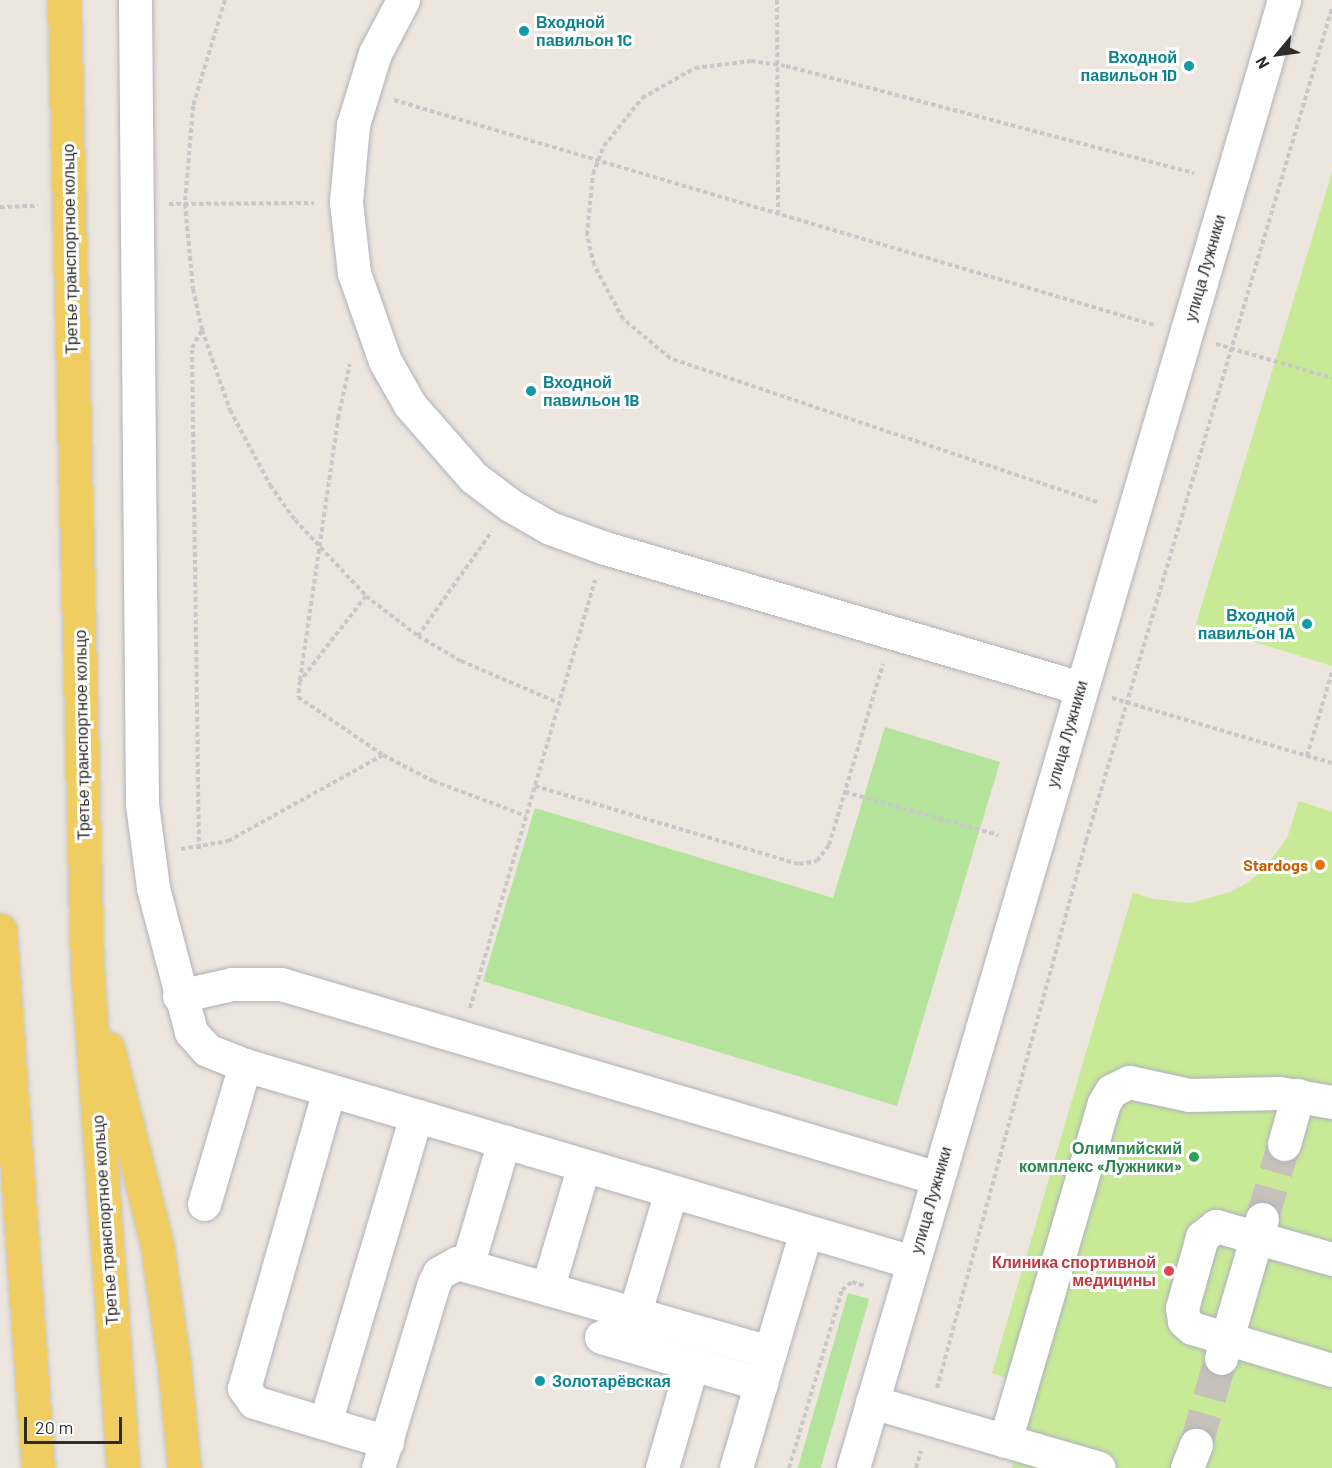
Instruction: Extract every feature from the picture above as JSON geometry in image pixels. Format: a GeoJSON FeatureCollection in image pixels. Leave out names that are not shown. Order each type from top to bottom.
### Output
{"type":"FeatureCollection","features":[{"type":"Feature","properties":{"kind":"main road","name":"Третье транспортное кольцо"},"geometry":{"type":"LineString","coordinates":[[64,0],[87,966],[123,1468]]}},
{"type":"Feature","properties":{"kind":"main road"},"geometry":{"type":"LineString","coordinates":[[0,930],[38,1468]]}},
{"type":"Feature","properties":{"kind":"main road"},"geometry":{"type":"LineString","coordinates":[[87,966],[157,1245],[174,1364],[184,1468]]}},
{"type":"Feature","properties":{"kind":"street"},"geometry":{"type":"LineString","coordinates":[[135,0],[142,804],[147,849],[184,1018],[198,1042],[218,1056],[245,1065],[912,1262]]}},
{"type":"Feature","properties":{"kind":"street"},"geometry":{"type":"LineString","coordinates":[[403,0],[375,53],[361,90],[347,163],[346,202],[354,273],[367,316],[385,362],[424,423],[473,477],[510,505],[550,528],[605,548],[1080,688]]}},
{"type":"Feature","properties":{"kind":"street","name":"улица Лужники"},"geometry":{"type":"LineString","coordinates":[[853,1468],[1080,688],[1284,0]]}},
{"type":"Feature","properties":{"kind":"street"},"geometry":{"type":"LineString","coordinates":[[179,996],[232,984],[281,984],[937,1178]]}},
{"type":"Feature","properties":{"kind":"street"},"geometry":{"type":"LineString","coordinates":[[204,1204],[245,1065]]}},
{"type":"Feature","properties":{"kind":"street"},"geometry":{"type":"LineString","coordinates":[[1005,1441],[1104,1103],[1111,1091],[1129,1082],[1189,1095],[1298,1095],[1332,1102]]}},
{"type":"Feature","properties":{"kind":"street"},"geometry":{"type":"LineString","coordinates":[[329,1090],[244,1383],[254,1402],[325,1423],[382,1455],[434,1283],[447,1267],[468,1263],[770,1352]]}},
{"type":"Feature","properties":{"kind":"street"},"geometry":{"type":"LineString","coordinates":[[1284,1144],[1298,1095]]}},
{"type":"Feature","properties":{"kind":"street"},"geometry":{"type":"LineString","coordinates":[[325,1423],[416,1115]]}},
{"type":"Feature","properties":{"kind":"street"},"geometry":{"type":"LineString","coordinates":[[468,1263],[504,1141]]}},
{"type":"Feature","properties":{"kind":"street"},"geometry":{"type":"LineString","coordinates":[[548,1286],[584,1165]]}},
{"type":"Feature","properties":{"kind":"street"},"geometry":{"type":"LineString","coordinates":[[635,1312],[671,1191]]}},
{"type":"Feature","properties":{"kind":"street"},"geometry":{"type":"LineString","coordinates":[[1332,1259],[1259,1228],[1216,1226],[1206,1232],[1199,1247],[1182,1315],[1192,1328],[1224,1348],[1332,1370]]}},
{"type":"Feature","properties":{"kind":"street"},"geometry":{"type":"LineString","coordinates":[[1224,1348],[1259,1228]]}},
{"type":"Feature","properties":{"kind":"street"},"geometry":{"type":"LineString","coordinates":[[736,1468],[806,1231]]}},
{"type":"Feature","properties":{"kind":"street"},"geometry":{"type":"LineString","coordinates":[[601,1337],[761,1384]]}},
{"type":"Feature","properties":{"kind":"street"},"geometry":{"type":"LineString","coordinates":[[662,1468],[692,1364]]}},
{"type":"Feature","properties":{"kind":"street"},"geometry":{"type":"LineString","coordinates":[[872,1402],[1099,1468]]}},
{"type":"Feature","properties":{"kind":"path"},"geometry":{"type":"LineString","coordinates":[[225,0],[204,58],[193,106],[185,204],[193,289],[202,330],[214,371],[248,448],[270,485],[319,549],[366,596],[418,636],[506,683],[560,703]]}},
{"type":"Feature","properties":{"kind":"path"},"geometry":{"type":"LineString","coordinates":[[777,0],[778,214]]}},
{"type":"Feature","properties":{"kind":"path"},"geometry":{"type":"LineString","coordinates":[[916,1468],[1020,1075],[1126,702],[1332,8]]}},
{"type":"Feature","properties":{"kind":"path"},"geometry":{"type":"LineString","coordinates":[[1097,502],[698,369],[645,341],[611,302],[594,265],[587,235],[587,205],[598,160],[621,120],[642,98],[667,80],[695,68],[725,62],[777,64],[1194,173]]}},
{"type":"Feature","properties":{"kind":"path"},"geometry":{"type":"LineString","coordinates":[[361,90],[1139,321]]}},
{"type":"Feature","properties":{"kind":"path"},"geometry":{"type":"LineString","coordinates":[[137,204],[346,202]]}},
{"type":"Feature","properties":{"kind":"path"},"geometry":{"type":"LineString","coordinates":[[367,316],[341,400],[297,689],[301,699],[382,755],[432,781],[526,816]]}},
{"type":"Feature","properties":{"kind":"path"},"geometry":{"type":"LineString","coordinates":[[199,849],[192,348],[202,330]]}},
{"type":"Feature","properties":{"kind":"path"},"geometry":{"type":"LineString","coordinates":[[1186,335],[1332,378]]}},
{"type":"Feature","properties":{"kind":"path"},"geometry":{"type":"LineString","coordinates":[[418,636],[510,505]]}},
{"type":"Feature","properties":{"kind":"path"},"geometry":{"type":"LineString","coordinates":[[461,1037],[605,548]]}},
{"type":"Feature","properties":{"kind":"path"},"geometry":{"type":"LineString","coordinates":[[300,681],[366,596]]}},
{"type":"Feature","properties":{"kind":"path"},"geometry":{"type":"LineString","coordinates":[[535,786],[799,864],[817,861],[825,854],[892,632]]}},
{"type":"Feature","properties":{"kind":"path"},"geometry":{"type":"LineString","coordinates":[[1307,756],[1332,672]]}},
{"type":"Feature","properties":{"kind":"path"},"geometry":{"type":"LineString","coordinates":[[1080,688],[1332,763]]}},
{"type":"Feature","properties":{"kind":"path"},"geometry":{"type":"LineString","coordinates":[[147,849],[199,849],[247,832],[382,755]]}},
{"type":"Feature","properties":{"kind":"path"},"geometry":{"type":"LineString","coordinates":[[845,792],[998,836]]}},
{"type":"Feature","properties":{"kind":"path"},"geometry":{"type":"LineString","coordinates":[[789,1468],[842,1290],[852,1282],[865,1286]]}},
{"type":"Feature","properties":{"kind":"green space"},"geometry":{"type":"Polygon","coordinates":[[[1332,172],[1332,666],[1196,624],[1332,172]]]}},
{"type":"Feature","properties":{"kind":"green space"},"geometry":{"type":"Polygon","coordinates":[[[885,727],[1000,762],[897,1106],[483,981],[535,808],[833,898],[885,727]]]}},
{"type":"Feature","properties":{"kind":"green space","name":"Олимпийский комплекс «Лужники»"},"geometry":{"type":"Polygon","coordinates":[[[1299,801],[1332,812],[1332,1468],[1012,1468],[1036,1388],[992,1373],[1133,892],[1152,899],[1191,903],[1230,892],[1247,883],[1263,870],[1287,838],[1299,801]]]}},
{"type":"Feature","properties":{"kind":"green space"},"geometry":{"type":"Polygon","coordinates":[[[848,1293],[869,1299],[821,1468],[798,1468],[848,1293]]]}},
{"type":"Feature","properties":{"kind":"tunnel"},"geometry":{"type":"LineString","coordinates":[[1262,1219],[1284,1144]]}},
{"type":"Feature","properties":{"kind":"tunnel"},"geometry":{"type":"LineString","coordinates":[[1196,1445],[1221,1358]]}},
{"type":"Feature","properties":{"kind":"place","name":"Входной павильон 1C"},"geometry":{"type":"Point","coordinates":[524,31]}},
{"type":"Feature","properties":{"kind":"place","name":"Входной павильон 1D"},"geometry":{"type":"Point","coordinates":[1189,66]}},
{"type":"Feature","properties":{"kind":"place","name":"Входной павильон 1B"},"geometry":{"type":"Point","coordinates":[531,391]}},
{"type":"Feature","properties":{"kind":"place","name":"Входной павильон 1A"},"geometry":{"type":"Point","coordinates":[1307,624]}},
{"type":"Feature","properties":{"kind":"place","name":"Stardogs"},"geometry":{"type":"Point","coordinates":[1320,865]}},
{"type":"Feature","properties":{"kind":"place","name":"Олимпийский комплекс «Лужники»"},"geometry":{"type":"Point","coordinates":[1194,1157]}},
{"type":"Feature","properties":{"kind":"place","name":"Клиника спортивной медицины"},"geometry":{"type":"Point","coordinates":[1169,1271]}},
{"type":"Feature","properties":{"kind":"place","name":"Золотарёвская"},"geometry":{"type":"Point","coordinates":[540,1381]}}]}
